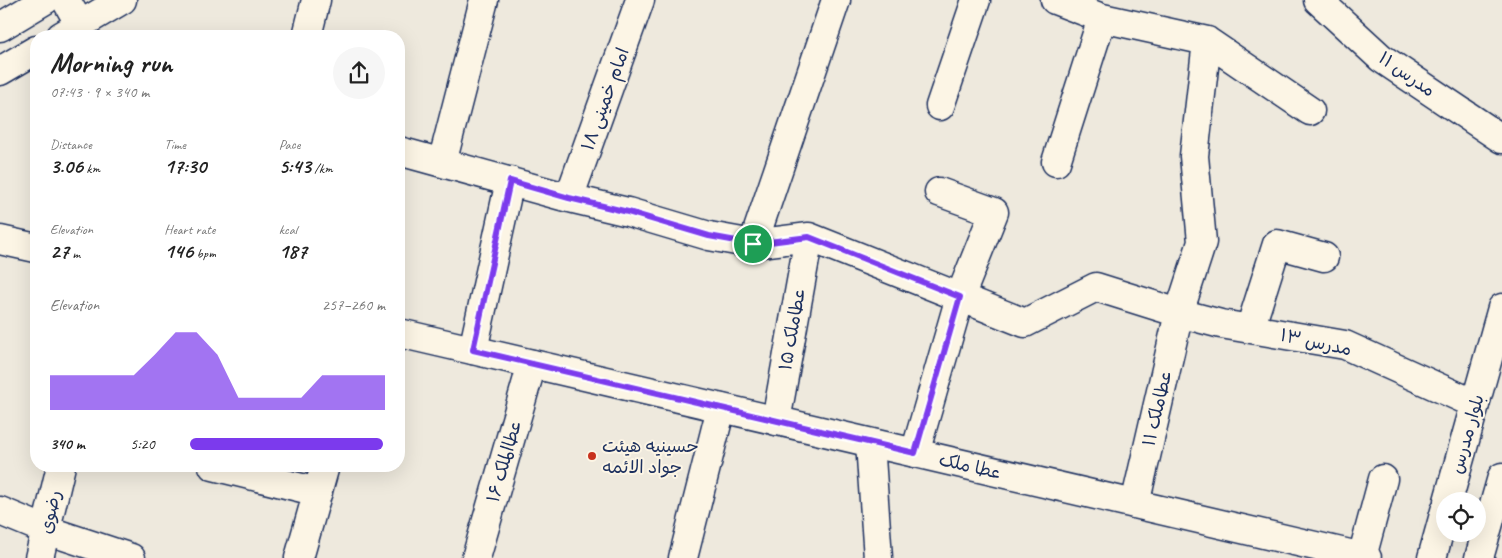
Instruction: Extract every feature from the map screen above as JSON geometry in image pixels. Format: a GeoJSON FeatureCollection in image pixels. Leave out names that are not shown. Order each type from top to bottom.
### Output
{"type":"FeatureCollection","features":[{"type":"Feature","properties":{"kind":"street"},"geometry":{"type":"LineString","coordinates":[[0,27],[45,0]]}},
{"type":"Feature","properties":{"kind":"street"},"geometry":{"type":"LineString","coordinates":[[66,0],[71,30]]}},
{"type":"Feature","properties":{"kind":"street"},"geometry":{"type":"LineString","coordinates":[[73,30],[122,0]]}},
{"type":"Feature","properties":{"kind":"street"},"geometry":{"type":"LineString","coordinates":[[308,30],[316,0]]}},
{"type":"Feature","properties":{"kind":"street"},"geometry":{"type":"LineString","coordinates":[[442,163],[484,0]]}},
{"type":"Feature","properties":{"kind":"street","name":"امام خمینی ۱۸"},"geometry":{"type":"LineString","coordinates":[[569,198],[640,0]]}},
{"type":"Feature","properties":{"kind":"street"},"geometry":{"type":"LineString","coordinates":[[753,244],[836,0]]}},
{"type":"Feature","properties":{"kind":"street"},"geometry":{"type":"LineString","coordinates":[[940,106],[976,0]]}},
{"type":"Feature","properties":{"kind":"street"},"geometry":{"type":"LineString","coordinates":[[1054,0],[1102,18],[1207,41],[1310,111]]}},
{"type":"Feature","properties":{"kind":"street","name":"مدرس ۱۱"},"geometry":{"type":"LineString","coordinates":[[1318,0],[1346,10],[1382,58],[1502,139]]}},
{"type":"Feature","properties":{"kind":"street"},"geometry":{"type":"LineString","coordinates":[[1056,162],[1102,18]]}},
{"type":"Feature","properties":{"kind":"street","name":"عطاملک ۱۱"},"geometry":{"type":"LineString","coordinates":[[1135,504],[1179,313],[1202,242],[1194,156],[1207,41]]}},
{"type":"Feature","properties":{"kind":"street"},"geometry":{"type":"LineString","coordinates":[[0,71],[30,54]]}},
{"type":"Feature","properties":{"kind":"street"},"geometry":{"type":"LineString","coordinates":[[405,153],[569,198],[628,212],[709,236],[753,244],[809,237]]}},
{"type":"Feature","properties":{"kind":"street"},"geometry":{"type":"LineString","coordinates":[[473,350],[510,181]]}},
{"type":"Feature","properties":{"kind":"street"},"geometry":{"type":"LineString","coordinates":[[915,453],[960,297],[994,212],[939,192]]}},
{"type":"Feature","properties":{"kind":"street","name":"مدرس ۱۳"},"geometry":{"type":"LineString","coordinates":[[809,237],[1025,323],[1096,287],[1221,324],[1346,345],[1475,404]]}},
{"type":"Feature","properties":{"kind":"street","name":"عطاملک ۱۵"},"geometry":{"type":"LineString","coordinates":[[776,420],[809,237]]}},
{"type":"Feature","properties":{"kind":"street"},"geometry":{"type":"LineString","coordinates":[[0,240],[30,247]]}},
{"type":"Feature","properties":{"kind":"street"},"geometry":{"type":"LineString","coordinates":[[1250,329],[1277,244],[1324,257]]}},
{"type":"Feature","properties":{"kind":"street","name":"بلوار مدرس"},"geometry":{"type":"LineString","coordinates":[[1451,492],[1502,308]]}},
{"type":"Feature","properties":{"kind":"street","name":"عطا ملک"},"geometry":{"type":"LineString","coordinates":[[405,334],[1364,557]]}},
{"type":"Feature","properties":{"kind":"street","name":"عطاالملک ۱۶"},"geometry":{"type":"LineString","coordinates":[[476,558],[532,364]]}},
{"type":"Feature","properties":{"kind":"street"},"geometry":{"type":"LineString","coordinates":[[683,558],[721,408]]}},
{"type":"Feature","properties":{"kind":"street"},"geometry":{"type":"LineString","coordinates":[[870,443],[878,558]]}},
{"type":"Feature","properties":{"kind":"street","name":"رضوی"},"geometry":{"type":"LineString","coordinates":[[39,558],[60,472]]}},
{"type":"Feature","properties":{"kind":"street"},"geometry":{"type":"LineString","coordinates":[[264,472],[322,479],[299,558]]}},
{"type":"Feature","properties":{"kind":"street"},"geometry":{"type":"LineString","coordinates":[[1479,558],[1502,477]]}},
{"type":"Feature","properties":{"kind":"street"},"geometry":{"type":"LineString","coordinates":[[1364,557],[1383,478]]}},
{"type":"Feature","properties":{"kind":"street"},"geometry":{"type":"LineString","coordinates":[[0,511],[46,530],[131,558]]}},
{"type":"Feature","properties":{"kind":"street"},"geometry":{"type":"LineString","coordinates":[[1432,558],[1436,542]]}},
{"type":"Feature","properties":{"kind":"place","name":"حسینیه هیئت جواد الائمه"},"geometry":{"type":"Point","coordinates":[592,456]}},
{"type":"Feature","properties":{"kind":"route"},"geometry":{"type":"LineString","coordinates":[[510,181],[628,212],[709,236],[753,244],[809,237],[960,297],[915,453],[473,350],[510,181]]}}]}
